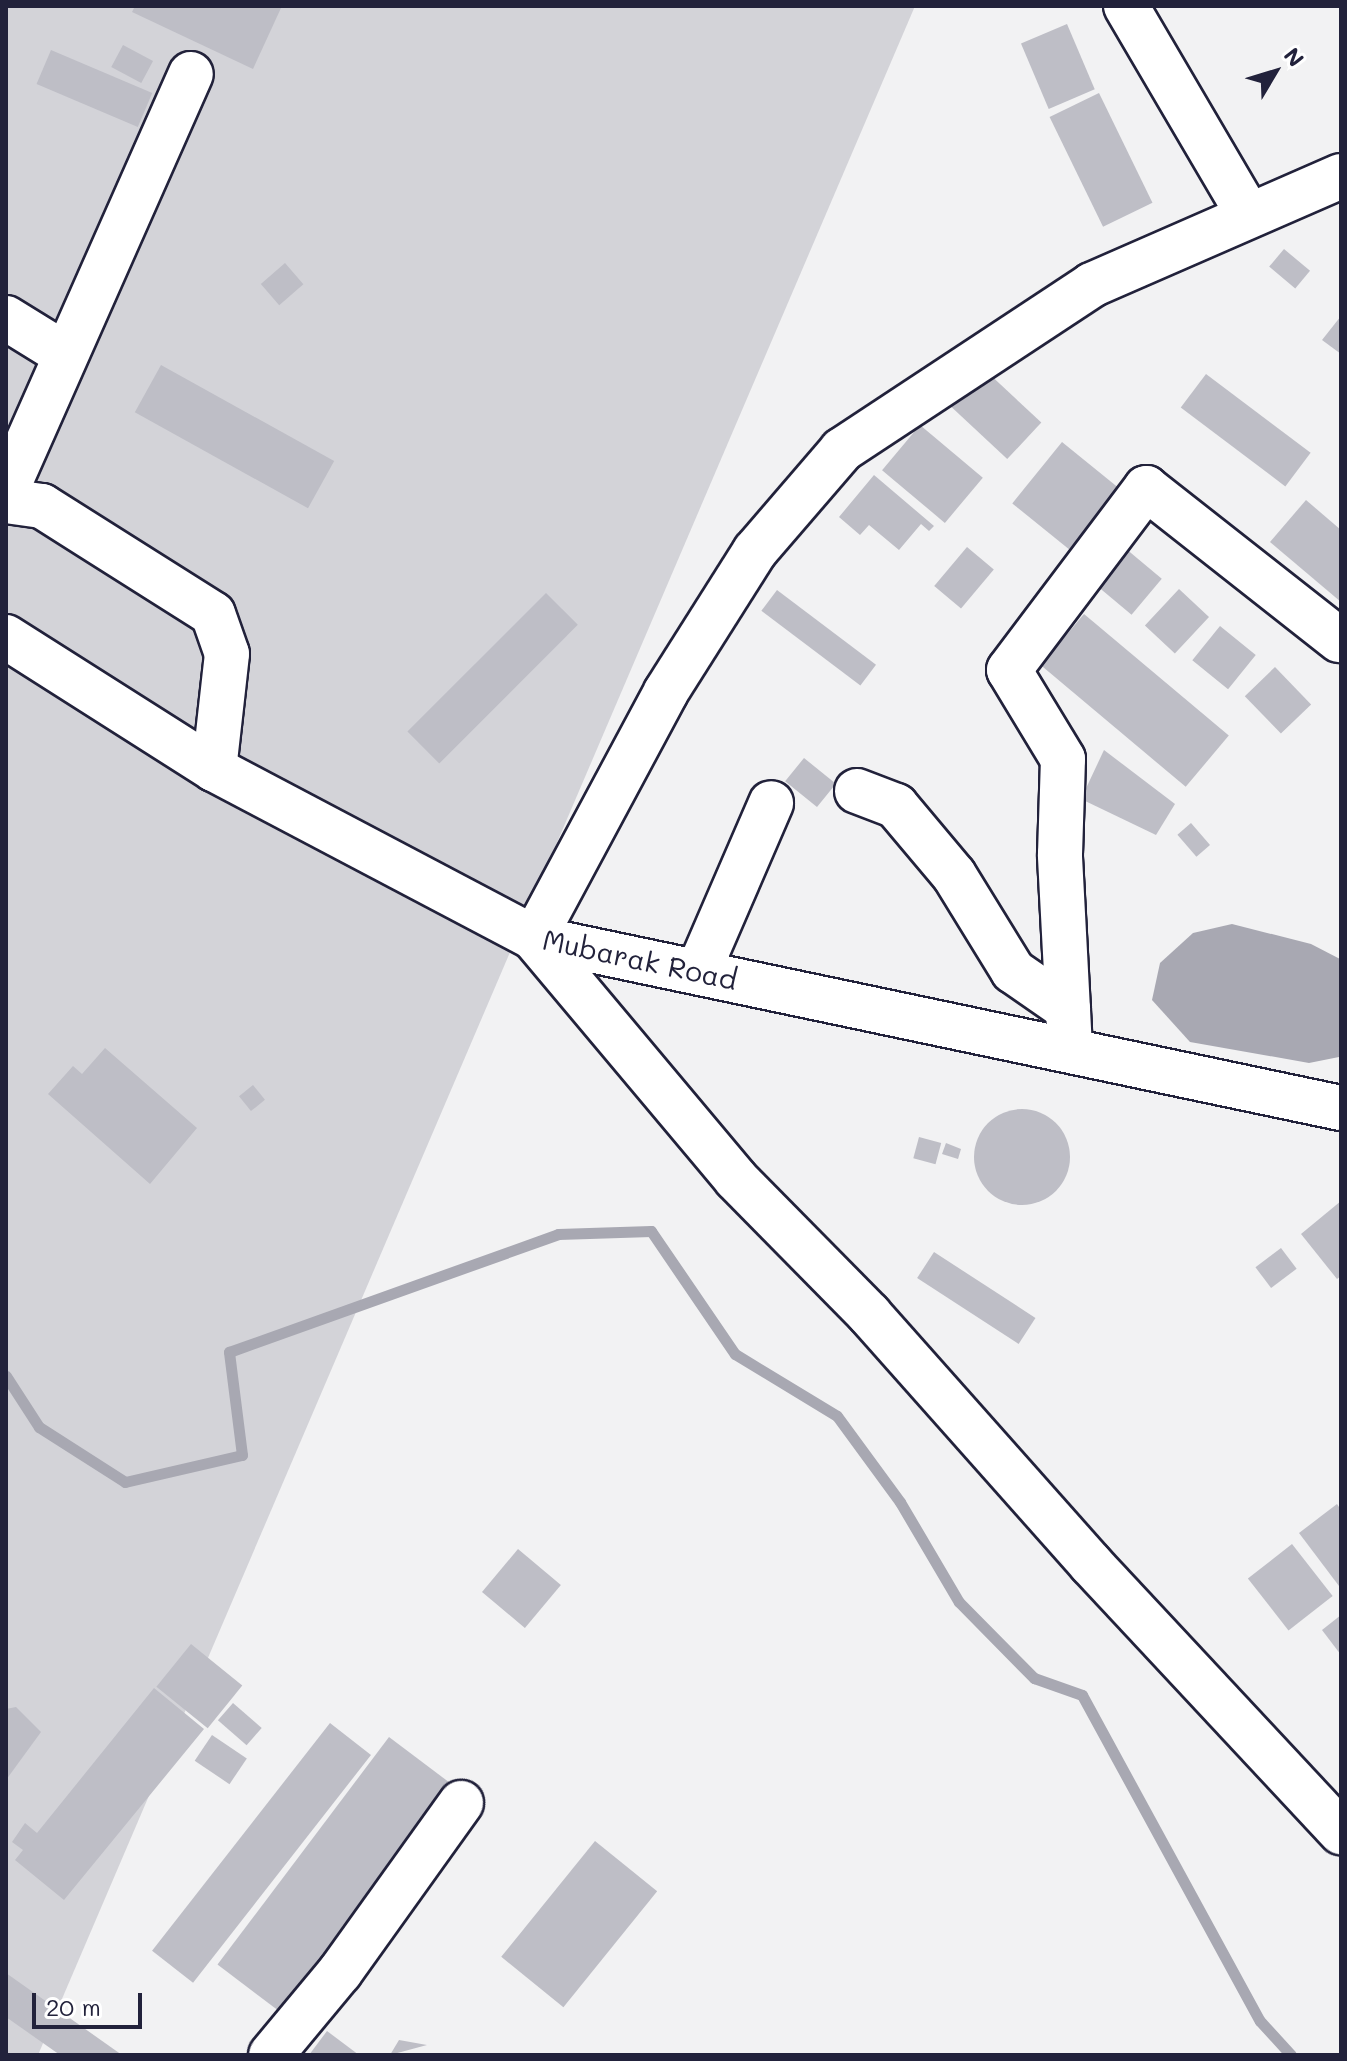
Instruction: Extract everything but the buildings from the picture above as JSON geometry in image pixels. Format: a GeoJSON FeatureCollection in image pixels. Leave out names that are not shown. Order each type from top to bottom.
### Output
{"type":"FeatureCollection","features":[{"type":"Feature","properties":{"kind":"street"},"geometry":{"type":"LineString","coordinates":[[1126,6],[1249,216]]}},
{"type":"Feature","properties":{"kind":"street"},"geometry":{"type":"LineString","coordinates":[[6,491],[191,74]]}},
{"type":"Feature","properties":{"kind":"street"},"geometry":{"type":"LineString","coordinates":[[1341,176],[1092,285],[842,450],[747,564],[666,692],[534,938],[736,1179],[869,1314],[1091,1564],[1341,1832]]}},
{"type":"Feature","properties":{"kind":"street"},"geometry":{"type":"LineString","coordinates":[[6,318],[66,355]]}},
{"type":"Feature","properties":{"kind":"street"},"geometry":{"type":"LineString","coordinates":[[1069,1029],[1060,854],[1063,759],[1009,670],[1146,488],[1339,640]]}},
{"type":"Feature","properties":{"kind":"street"},"geometry":{"type":"LineString","coordinates":[[6,501],[42,506],[213,614],[227,654],[214,769]]}},
{"type":"Feature","properties":{"kind":"street","name":"Mubarak Road"},"geometry":{"type":"LineString","coordinates":[[6,637],[214,769],[534,938],[698,972],[1069,1029],[1341,1108]]}},
{"type":"Feature","properties":{"kind":"street"},"geometry":{"type":"LineString","coordinates":[[857,791],[896,806],[954,875],[1013,971],[1069,1029]]}},
{"type":"Feature","properties":{"kind":"street"},"geometry":{"type":"LineString","coordinates":[[698,972],[771,803]]}},
{"type":"Feature","properties":{"kind":"street"},"geometry":{"type":"LineString","coordinates":[[271,2055],[340,1972],[461,1803]]}},
{"type":"Feature","properties":{"kind":"shaded area"},"geometry":{"type":"Polygon","coordinates":[[[6,6],[915,6],[38,2055],[6,2055],[6,6]]]}},
{"type":"Feature","properties":{"kind":"shaded area"},"geometry":{"type":"Polygon","coordinates":[[[1232,924],[1311,944],[1340,959],[1339,1057],[1309,1063],[1190,1042],[1152,1000],[1160,963],[1193,933],[1232,924]]]}},
{"type":"Feature","properties":{"kind":"waterway"},"geometry":{"type":"LineString","coordinates":[[6,1376],[39,1427],[125,1482],[242,1455],[229,1352],[558,1234],[651,1231],[735,1354],[837,1416],[900,1502],[959,1602],[1034,1678],[1082,1695],[1260,2021],[1291,2055]]}}]}
